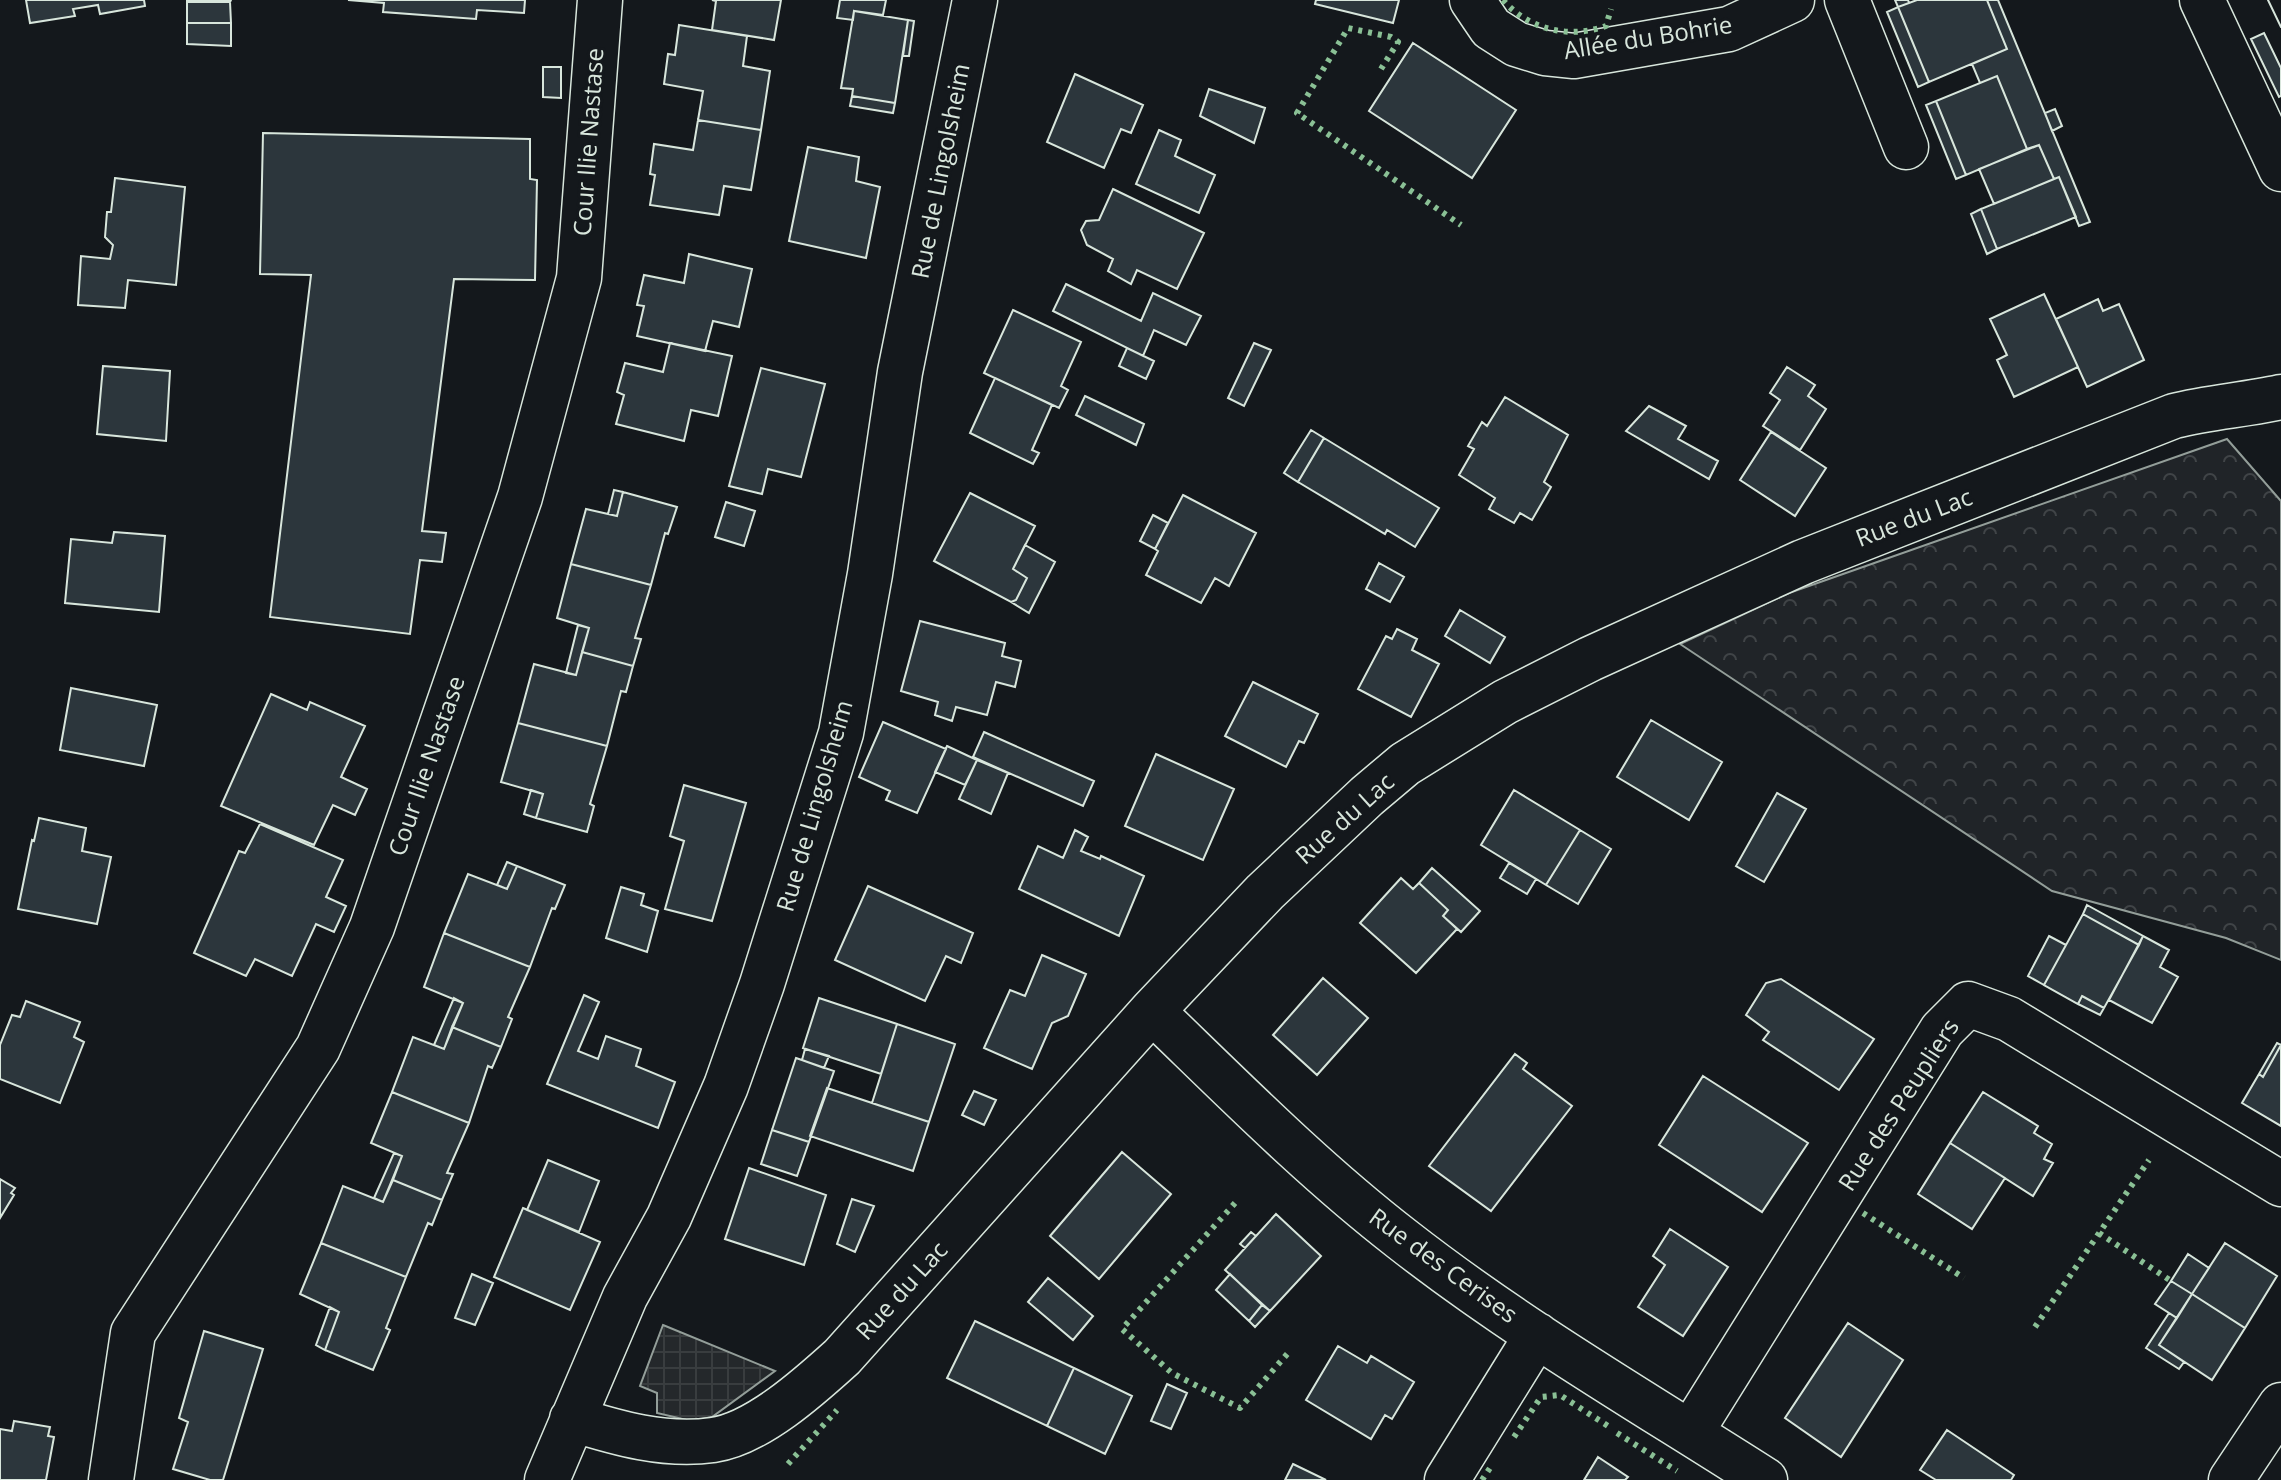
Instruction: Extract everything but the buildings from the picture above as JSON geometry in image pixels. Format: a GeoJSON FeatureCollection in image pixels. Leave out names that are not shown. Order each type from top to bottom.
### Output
{"type":"FeatureCollection","features":[{"type":"Feature","properties":{"kind":"street","name":"Cour Ilie Nastase"},"geometry":{"type":"LineString","coordinates":[[111,1480],[133,1333],[318,1048],[372,927],[520,497],[579,278],[600,0]]}},
{"type":"Feature","properties":{"kind":"street","name":"Rue de Lingolsheim"},"geometry":{"type":"LineString","coordinates":[[547,1480],[625,1297],[669,1217],[726,1086],[762,984],[841,733],[870,574],[900,372],[975,0]]}},
{"type":"Feature","properties":{"kind":"street","name":"Allée du Bohrie"},"geometry":{"type":"LineString","coordinates":[[1472,0],[1491,28],[1516,44],[1545,53],[1574,56],[1729,29],[1792,0]]}},
{"type":"Feature","properties":{"kind":"street"},"geometry":{"type":"LineString","coordinates":[[1847,0],[1906,147]]}},
{"type":"Feature","properties":{"kind":"street"},"geometry":{"type":"LineString","coordinates":[[2202,0],[2281,169]]}},
{"type":"Feature","properties":{"kind":"street","name":"Rue du Lac"},"geometry":{"type":"LineString","coordinates":[[572,1419],[638,1436],[703,1441],[734,1434],[778,1408],[842,1357],[1152,1011],[1265,892],[1367,796],[1430,747],[1505,702],[1590,659],[1803,562],[2144,427],[2201,409],[2240,407],[2281,397]]}},
{"type":"Feature","properties":{"kind":"street","name":"Rue des Peupliers"},"geometry":{"type":"LineString","coordinates":[[1691,1432],[1942,1030],[1968,1004],[2009,1019],[2281,1184]]}},
{"type":"Feature","properties":{"kind":"street","name":"Rue des Cerises"},"geometry":{"type":"LineString","coordinates":[[1152,1011],[1310,1164],[1355,1202],[1460,1282],[1537,1335],[1765,1480]]}},
{"type":"Feature","properties":{"kind":"street"},"geometry":{"type":"LineString","coordinates":[[1447,1480],[1537,1335]]}},
{"type":"Feature","properties":{"kind":"street"},"geometry":{"type":"LineString","coordinates":[[2231,1480],[2281,1405]]}},
{"type":"Feature","properties":{"kind":"green space"},"geometry":{"type":"Polygon","coordinates":[[[2227,439],[2281,501],[2281,960],[2226,938],[2052,891],[1680,644],[1789,593],[2227,439]]]}},
{"type":"Feature","properties":{"kind":"shaded area"},"geometry":{"type":"Polygon","coordinates":[[[663,1325],[775,1371],[712,1417],[691,1421],[657,1413],[657,1393],[640,1386],[663,1325]]]}},
{"type":"Feature","properties":{"kind":"tram line"},"geometry":{"type":"LineString","coordinates":[[2268,0],[2281,27]]}},
{"type":"Feature","properties":{"kind":"hedge"},"geometry":{"type":"LineString","coordinates":[[1503,0],[1525,19],[1564,31],[1578,32],[1606,26],[1611,9]]}},
{"type":"Feature","properties":{"kind":"hedge"},"geometry":{"type":"LineString","coordinates":[[1381,69],[1398,42],[1391,37],[1348,28],[1297,113],[1461,225]]}},
{"type":"Feature","properties":{"kind":"hedge"},"geometry":{"type":"LineString","coordinates":[[2035,1327],[2149,1160]]}},
{"type":"Feature","properties":{"kind":"hedge"},"geometry":{"type":"LineString","coordinates":[[1235,1203],[1122,1329],[1172,1373],[1240,1408],[1289,1352]]}},
{"type":"Feature","properties":{"kind":"hedge"},"geometry":{"type":"LineString","coordinates":[[1863,1213],[1964,1278]]}},
{"type":"Feature","properties":{"kind":"hedge"},"geometry":{"type":"LineString","coordinates":[[2099,1233],[2171,1281]]}},
{"type":"Feature","properties":{"kind":"hedge"},"geometry":{"type":"LineString","coordinates":[[1514,1437],[1541,1397],[1560,1395],[1608,1426]]}},
{"type":"Feature","properties":{"kind":"hedge"},"geometry":{"type":"LineString","coordinates":[[788,1464],[837,1410]]}},
{"type":"Feature","properties":{"kind":"hedge"},"geometry":{"type":"LineString","coordinates":[[1617,1433],[1677,1471]]}},
{"type":"Feature","properties":{"kind":"hedge"},"geometry":{"type":"LineString","coordinates":[[1482,1480],[1492,1465]]}}]}
